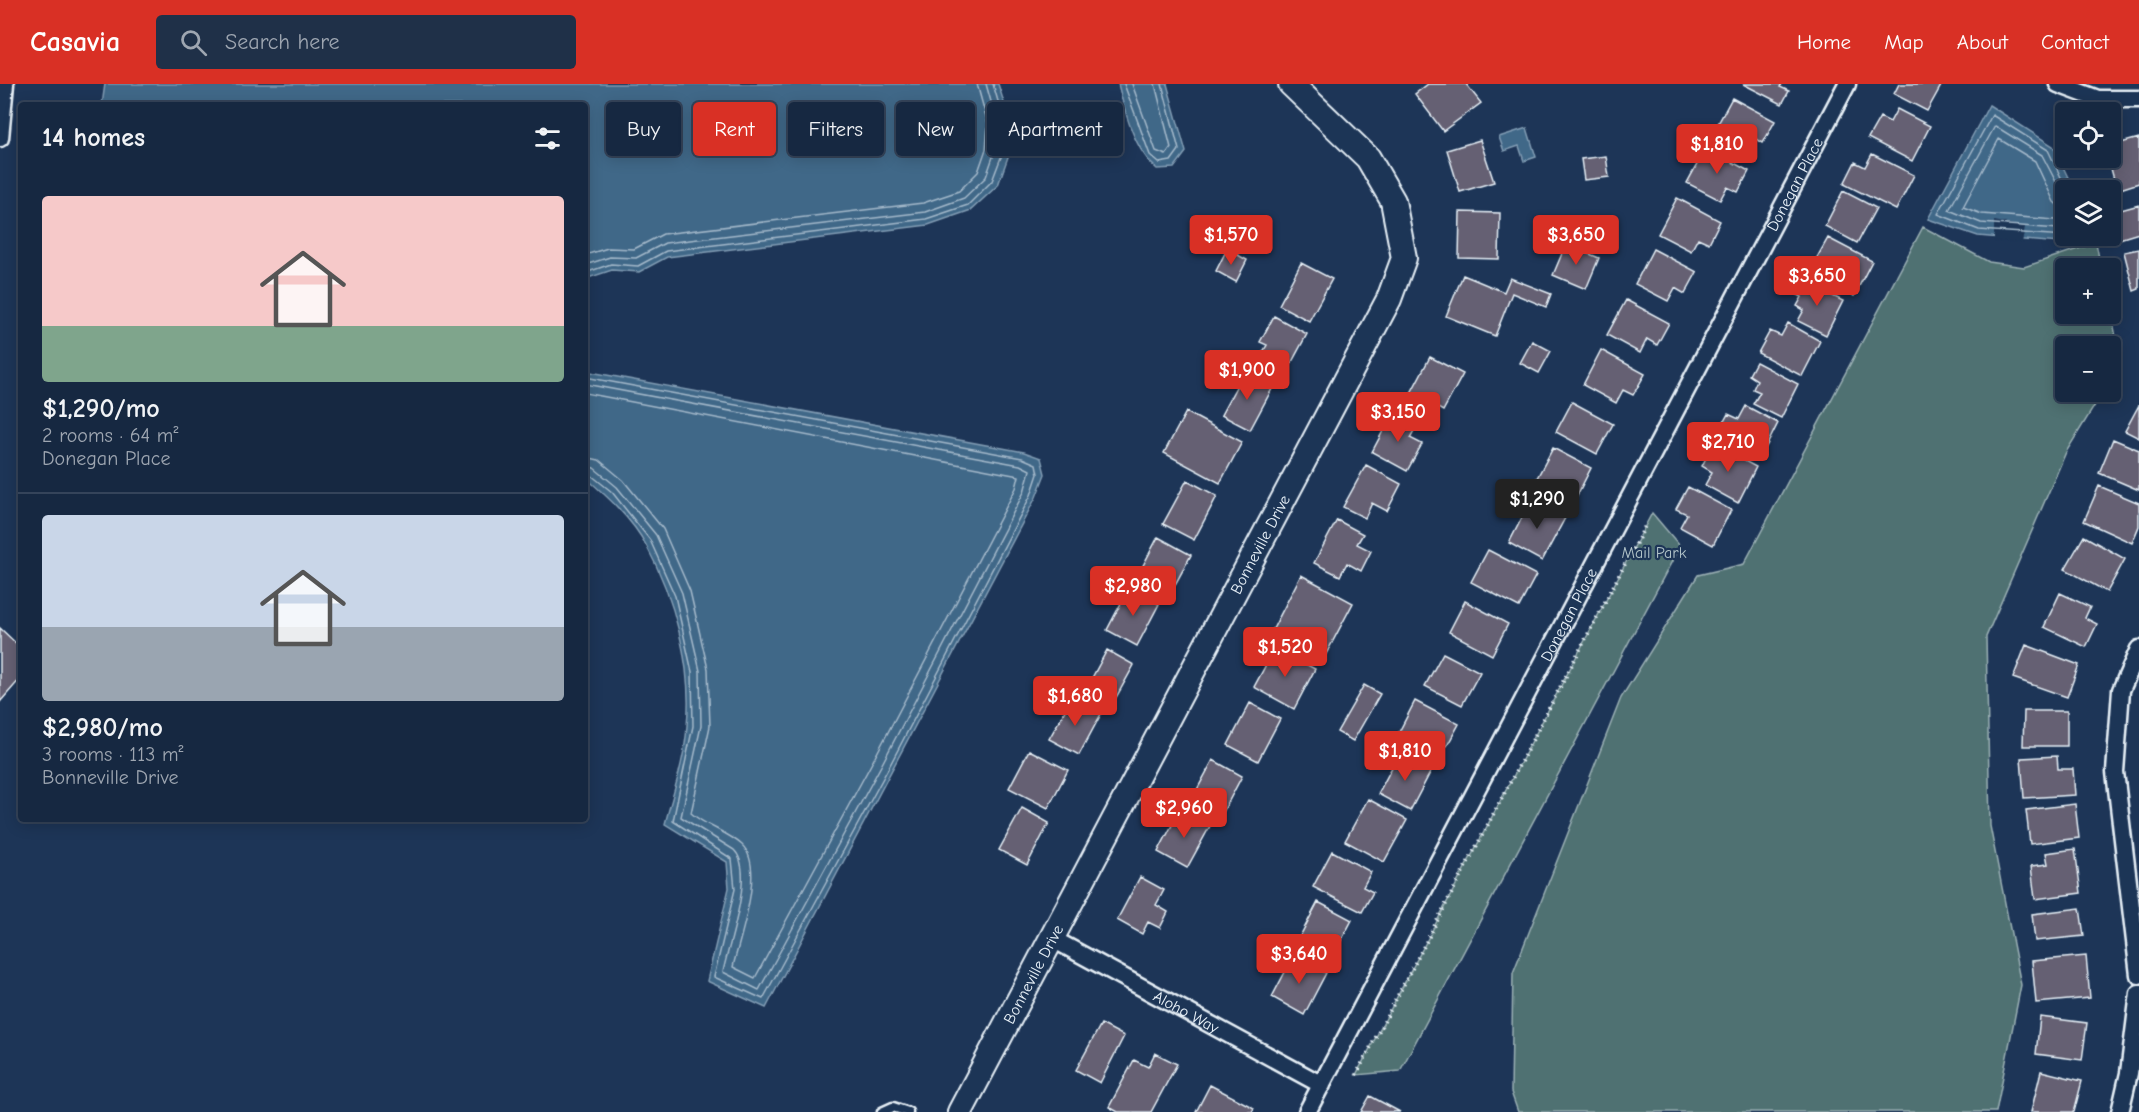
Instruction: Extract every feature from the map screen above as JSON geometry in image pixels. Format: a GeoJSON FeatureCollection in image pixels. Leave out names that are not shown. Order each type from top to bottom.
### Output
{"type":"FeatureCollection","features":[{"type":"Feature","properties":{"kind":"street"},"geometry":{"type":"LineString","coordinates":[[0,138],[5,84]]}},
{"type":"Feature","properties":{"kind":"street","name":"Bonneville Drive"},"geometry":{"type":"LineString","coordinates":[[960,1112],[1389,299],[1404,258],[1393,201],[1368,158],[1291,84]]}},
{"type":"Feature","properties":{"kind":"street","name":"Donegan Place"},"geometry":{"type":"LineString","coordinates":[[1307,1112],[1847,84]]}},
{"type":"Feature","properties":{"kind":"street"},"geometry":{"type":"LineString","coordinates":[[2058,84],[2098,99],[2139,99]]}},
{"type":"Feature","properties":{"kind":"street"},"geometry":{"type":"LineString","coordinates":[[2139,649],[2121,690],[2115,772],[2139,975]]}},
{"type":"Feature","properties":{"kind":"street","name":"Aloho Way"},"geometry":{"type":"LineString","coordinates":[[1051,938],[1322,1084]]}},
{"type":"Feature","properties":{"kind":"street"},"geometry":{"type":"LineString","coordinates":[[2120,1112],[2129,1073],[2139,993]]}},
{"type":"Feature","properties":{"kind":"lane"},"geometry":{"type":"LineString","coordinates":[[882,1112],[893,1107],[908,1112]]}},
{"type":"Feature","properties":{"kind":"path"},"geometry":{"type":"LineString","coordinates":[[1356,1075],[1645,526]]}},
{"type":"Feature","properties":{"kind":"green space"},"geometry":{"type":"Polygon","coordinates":[[[1923,227],[1989,262],[2024,267],[2087,246],[2097,246],[2099,258],[2055,258],[2055,324],[2113,324],[2116,336],[2055,336],[2055,402],[2097,402],[2066,452],[1986,637],[1990,826],[2021,985],[1996,1112],[1518,1112],[1511,1092],[1513,973],[1621,698],[1698,575],[1744,564],[1923,227]]]}},
{"type":"Feature","properties":{"kind":"green space","name":"Mail Park"},"geometry":{"type":"Polygon","coordinates":[[[1652,513],[1680,546],[1400,1071],[1356,1075],[1652,513]]]}},
{"type":"Feature","properties":{"kind":"water"},"geometry":{"type":"Polygon","coordinates":[[[105,84],[998,84],[1004,102],[987,102],[987,156],[1008,156],[998,185],[971,210],[928,225],[667,257],[639,272],[612,270],[588,278],[588,102],[102,102],[105,84]]]}},
{"type":"Feature","properties":{"kind":"water"},"geometry":{"type":"Polygon","coordinates":[[[1118,84],[1167,84],[1186,152],[1174,168],[1157,169],[1142,152],[1118,84]]]}},
{"type":"Feature","properties":{"kind":"water"},"geometry":{"type":"Polygon","coordinates":[[[1989,105],[2053,146],[2055,168],[2064,168],[2069,180],[2055,180],[2055,243],[1978,236],[1928,219],[1989,105]]]}},
{"type":"Feature","properties":{"kind":"water"},"geometry":{"type":"Polygon","coordinates":[[[1527,128],[1536,157],[1524,161],[1519,146],[1504,151],[1499,137],[1527,128]]]}},
{"type":"Feature","properties":{"kind":"water"},"geometry":{"type":"Polygon","coordinates":[[[588,372],[1024,452],[1041,458],[1045,474],[1036,497],[766,1008],[707,981],[729,888],[727,862],[665,824],[686,738],[688,703],[684,656],[673,609],[656,565],[640,535],[610,500],[588,480],[588,372]]]}},
{"type":"Feature","properties":{"kind":"pier"},"geometry":{"type":"Polygon","coordinates":[[[1994,221],[2025,227],[2022,243],[1994,241],[1994,221]]]}},
{"type":"Feature","properties":{"kind":"building"},"geometry":{"type":"Polygon","coordinates":[[[1428,84],[1466,84],[1481,103],[1443,131],[1415,94],[1428,84]]]}},
{"type":"Feature","properties":{"kind":"building"},"geometry":{"type":"Polygon","coordinates":[[[1743,84],[1782,84],[1780,87],[1789,91],[1782,104],[1743,84]]]}},
{"type":"Feature","properties":{"kind":"building"},"geometry":{"type":"Polygon","coordinates":[[[1899,84],[1942,84],[1927,111],[1894,94],[1899,84]]]}},
{"type":"Feature","properties":{"kind":"building"},"geometry":{"type":"Polygon","coordinates":[[[1732,98],[1775,121],[1763,143],[1753,137],[1746,151],[1713,133],[1732,98]]]}},
{"type":"Feature","properties":{"kind":"building"},"geometry":{"type":"Polygon","coordinates":[[[1897,109],[1930,126],[1912,161],[1868,138],[1880,117],[1890,122],[1897,109]]]}},
{"type":"Feature","properties":{"kind":"building"},"geometry":{"type":"Polygon","coordinates":[[[2139,138],[2139,183],[2121,189],[2121,180],[2114,180],[2111,168],[2121,168],[2121,143],[2139,138]]]}},
{"type":"Feature","properties":{"kind":"building"},"geometry":{"type":"Polygon","coordinates":[[[1480,140],[1494,182],[1460,192],[1447,150],[1480,140]]]}},
{"type":"Feature","properties":{"kind":"building"},"geometry":{"type":"Polygon","coordinates":[[[1706,148],[1749,171],[1738,192],[1727,187],[1720,200],[1687,183],[1706,148]]]}},
{"type":"Feature","properties":{"kind":"building"},"geometry":{"type":"Polygon","coordinates":[[[1872,154],[1914,175],[1896,210],[1844,184],[1855,162],[1865,167],[1872,154]]]}},
{"type":"Feature","properties":{"kind":"building"},"geometry":{"type":"Polygon","coordinates":[[[1606,156],[1609,177],[1584,180],[1581,159],[1606,156]]]}},
{"type":"Feature","properties":{"kind":"building"},"geometry":{"type":"Polygon","coordinates":[[[1843,191],[1876,208],[1857,243],[1825,226],[1843,191]]]}},
{"type":"Feature","properties":{"kind":"building"},"geometry":{"type":"Polygon","coordinates":[[[1677,198],[1720,221],[1709,243],[1698,238],[1691,251],[1658,234],[1677,198]]]}},
{"type":"Feature","properties":{"kind":"building"},"geometry":{"type":"Polygon","coordinates":[[[2139,205],[2139,233],[2121,238],[2121,210],[2139,205]]]}},
{"type":"Feature","properties":{"kind":"building"},"geometry":{"type":"Polygon","coordinates":[[[1460,212],[1500,213],[1499,259],[1459,258],[1460,212]]]}},
{"type":"Feature","properties":{"kind":"building"},"geometry":{"type":"Polygon","coordinates":[[[1828,238],[1872,261],[1854,296],[1809,272],[1828,238]]]}},
{"type":"Feature","properties":{"kind":"building"},"geometry":{"type":"Polygon","coordinates":[[[1566,244],[1599,258],[1586,289],[1553,275],[1566,244]]]}},
{"type":"Feature","properties":{"kind":"building"},"geometry":{"type":"Polygon","coordinates":[[[1227,249],[1247,260],[1236,282],[1216,271],[1227,249]]]}},
{"type":"Feature","properties":{"kind":"building"},"geometry":{"type":"Polygon","coordinates":[[[1653,249],[1697,272],[1685,294],[1675,288],[1668,301],[1635,284],[1653,249]]]}},
{"type":"Feature","properties":{"kind":"building"},"geometry":{"type":"Polygon","coordinates":[[[2139,249],[2139,289],[2134,291],[2124,252],[2139,249]]]}},
{"type":"Feature","properties":{"kind":"building"},"geometry":{"type":"Polygon","coordinates":[[[1301,263],[1332,279],[1309,321],[1279,305],[1301,263]]]}},
{"type":"Feature","properties":{"kind":"building"},"geometry":{"type":"Polygon","coordinates":[[[1463,275],[1504,292],[1510,278],[1551,294],[1546,307],[1512,293],[1495,336],[1446,316],[1463,275]]]}},
{"type":"Feature","properties":{"kind":"building"},"geometry":{"type":"Polygon","coordinates":[[[1800,280],[1843,301],[1826,335],[1798,321],[1804,310],[1797,306],[1802,297],[1794,293],[1800,280]]]}},
{"type":"Feature","properties":{"kind":"building"},"geometry":{"type":"Polygon","coordinates":[[[1626,300],[1669,323],[1657,345],[1647,339],[1640,353],[1607,335],[1626,300]]]}},
{"type":"Feature","properties":{"kind":"building"},"geometry":{"type":"Polygon","coordinates":[[[1274,316],[1307,334],[1286,373],[1259,359],[1267,345],[1260,342],[1274,316]]]}},
{"type":"Feature","properties":{"kind":"building"},"geometry":{"type":"Polygon","coordinates":[[[1788,323],[1820,341],[1802,376],[1758,353],[1770,331],[1781,336],[1788,323]]]}},
{"type":"Feature","properties":{"kind":"building"},"geometry":{"type":"Polygon","coordinates":[[[1532,341],[1551,351],[1539,373],[1520,363],[1532,341]]]}},
{"type":"Feature","properties":{"kind":"building"},"geometry":{"type":"Polygon","coordinates":[[[1601,350],[1645,374],[1633,395],[1623,390],[1616,403],[1583,385],[1601,350]]]}},
{"type":"Feature","properties":{"kind":"building"},"geometry":{"type":"Polygon","coordinates":[[[1430,357],[1463,374],[1443,411],[1411,393],[1430,357]]]}},
{"type":"Feature","properties":{"kind":"building"},"geometry":{"type":"Polygon","coordinates":[[[1756,362],[1798,384],[1781,418],[1753,404],[1760,392],[1753,389],[1757,380],[1749,375],[1756,362]]]}},
{"type":"Feature","properties":{"kind":"building"},"geometry":{"type":"Polygon","coordinates":[[[1244,372],[1273,387],[1250,430],[1221,415],[1244,372]]]}},
{"type":"Feature","properties":{"kind":"building"},"geometry":{"type":"Polygon","coordinates":[[[1572,402],[1613,424],[1597,454],[1556,432],[1572,402]]]}},
{"type":"Feature","properties":{"kind":"building"},"geometry":{"type":"Polygon","coordinates":[[[2139,405],[2139,438],[2125,431],[2139,405]]]}},
{"type":"Feature","properties":{"kind":"building"},"geometry":{"type":"Polygon","coordinates":[[[1746,406],[1778,423],[1760,459],[1716,436],[1728,414],[1739,419],[1746,406]]]}},
{"type":"Feature","properties":{"kind":"building"},"geometry":{"type":"Polygon","coordinates":[[[1186,412],[1242,442],[1220,483],[1164,453],[1186,412]]]}},
{"type":"Feature","properties":{"kind":"building"},"geometry":{"type":"Polygon","coordinates":[[[1392,414],[1416,427],[1410,438],[1422,444],[1407,471],[1372,452],[1392,414]]]}},
{"type":"Feature","properties":{"kind":"building"},"geometry":{"type":"Polygon","coordinates":[[[2113,439],[2139,450],[2139,490],[2099,473],[2113,439]]]}},
{"type":"Feature","properties":{"kind":"building"},"geometry":{"type":"Polygon","coordinates":[[[1713,444],[1756,467],[1738,503],[1705,485],[1712,472],[1702,466],[1713,444]]]}},
{"type":"Feature","properties":{"kind":"building"},"geometry":{"type":"Polygon","coordinates":[[[1553,448],[1591,468],[1569,511],[1530,491],[1553,448]]]}},
{"type":"Feature","properties":{"kind":"building"},"geometry":{"type":"Polygon","coordinates":[[[1366,465],[1401,484],[1387,511],[1372,503],[1365,518],[1343,507],[1366,465]]]}},
{"type":"Feature","properties":{"kind":"building"},"geometry":{"type":"Polygon","coordinates":[[[1187,480],[1217,496],[1194,540],[1163,524],[1187,480]]]}},
{"type":"Feature","properties":{"kind":"building"},"geometry":{"type":"Polygon","coordinates":[[[2099,486],[2139,503],[2139,526],[2132,543],[2084,521],[2099,486]]]}},
{"type":"Feature","properties":{"kind":"building"},"geometry":{"type":"Polygon","coordinates":[[[1688,487],[1731,510],[1713,545],[1680,527],[1687,514],[1676,509],[1688,487]]]}},
{"type":"Feature","properties":{"kind":"building"},"geometry":{"type":"Polygon","coordinates":[[[1531,500],[1565,518],[1542,561],[1509,543],[1531,500]]]}},
{"type":"Feature","properties":{"kind":"building"},"geometry":{"type":"Polygon","coordinates":[[[1337,520],[1363,534],[1357,544],[1371,551],[1361,571],[1347,563],[1340,576],[1314,563],[1337,520]]]}},
{"type":"Feature","properties":{"kind":"building"},"geometry":{"type":"Polygon","coordinates":[[[2084,536],[2125,559],[2107,592],[2065,569],[2084,536]]]}},
{"type":"Feature","properties":{"kind":"building"},"geometry":{"type":"Polygon","coordinates":[[[1158,537],[1191,555],[1170,594],[1137,577],[1158,537]]]}},
{"type":"Feature","properties":{"kind":"building"},"geometry":{"type":"Polygon","coordinates":[[[1488,550],[1536,575],[1519,607],[1471,582],[1488,550]]]}},
{"type":"Feature","properties":{"kind":"building"},"geometry":{"type":"Polygon","coordinates":[[[1301,575],[1353,603],[1325,656],[1273,629],[1301,575]]]}},
{"type":"Feature","properties":{"kind":"building"},"geometry":{"type":"Polygon","coordinates":[[[1129,588],[1159,604],[1137,646],[1107,630],[1129,588]]]}},
{"type":"Feature","properties":{"kind":"building"},"geometry":{"type":"Polygon","coordinates":[[[2060,593],[2090,607],[2085,618],[2097,624],[2086,647],[2044,627],[2060,593]]]}},
{"type":"Feature","properties":{"kind":"building"},"geometry":{"type":"Polygon","coordinates":[[[1465,601],[1508,624],[1492,655],[1449,632],[1465,601]]]}},
{"type":"Feature","properties":{"kind":"building"},"geometry":{"type":"Polygon","coordinates":[[[0,628],[18,645],[18,681],[0,702],[0,628]]]}},
{"type":"Feature","properties":{"kind":"building"},"geometry":{"type":"Polygon","coordinates":[[[2026,645],[2079,665],[2067,697],[2013,678],[2026,645]]]}},
{"type":"Feature","properties":{"kind":"building"},"geometry":{"type":"Polygon","coordinates":[[[1275,648],[1315,669],[1294,709],[1254,687],[1275,648]]]}},
{"type":"Feature","properties":{"kind":"building"},"geometry":{"type":"Polygon","coordinates":[[[1107,650],[1134,665],[1113,703],[1086,689],[1107,650]]]}},
{"type":"Feature","properties":{"kind":"building"},"geometry":{"type":"Polygon","coordinates":[[[1443,653],[1480,672],[1462,705],[1425,686],[1443,653]]]}},
{"type":"Feature","properties":{"kind":"building"},"geometry":{"type":"Polygon","coordinates":[[[1364,685],[1380,694],[1353,741],[1337,732],[1364,685]]]}},
{"type":"Feature","properties":{"kind":"building"},"geometry":{"type":"Polygon","coordinates":[[[1072,698],[1101,714],[1079,755],[1049,739],[1072,698]]]}},
{"type":"Feature","properties":{"kind":"building"},"geometry":{"type":"Polygon","coordinates":[[[1415,701],[1459,724],[1447,746],[1437,740],[1430,753],[1397,736],[1415,701]]]}},
{"type":"Feature","properties":{"kind":"building"},"geometry":{"type":"Polygon","coordinates":[[[1250,703],[1280,719],[1258,761],[1228,745],[1250,703]]]}},
{"type":"Feature","properties":{"kind":"building"},"geometry":{"type":"Polygon","coordinates":[[[2024,711],[2067,711],[2067,746],[2023,746],[2024,711]]]}},
{"type":"Feature","properties":{"kind":"building"},"geometry":{"type":"Polygon","coordinates":[[[1029,750],[1068,770],[1048,808],[1009,788],[1029,750]]]}},
{"type":"Feature","properties":{"kind":"building"},"geometry":{"type":"Polygon","coordinates":[[[1400,752],[1432,769],[1410,811],[1378,794],[1400,752]]]}},
{"type":"Feature","properties":{"kind":"building"},"geometry":{"type":"Polygon","coordinates":[[[2057,756],[2058,769],[2073,769],[2075,795],[2024,798],[2021,758],[2057,756]]]}},
{"type":"Feature","properties":{"kind":"building"},"geometry":{"type":"Polygon","coordinates":[[[1213,760],[1242,776],[1222,814],[1192,799],[1213,760]]]}},
{"type":"Feature","properties":{"kind":"building"},"geometry":{"type":"Polygon","coordinates":[[[1368,799],[1407,820],[1384,862],[1345,841],[1368,799]]]}},
{"type":"Feature","properties":{"kind":"building"},"geometry":{"type":"Polygon","coordinates":[[[2075,804],[2079,838],[2030,844],[2026,810],[2075,804]]]}},
{"type":"Feature","properties":{"kind":"building"},"geometry":{"type":"Polygon","coordinates":[[[1022,808],[1049,823],[1027,865],[999,850],[1022,808]]]}},
{"type":"Feature","properties":{"kind":"building"},"geometry":{"type":"Polygon","coordinates":[[[1180,810],[1210,826],[1187,868],[1158,852],[1180,810]]]}},
{"type":"Feature","properties":{"kind":"building"},"geometry":{"type":"Polygon","coordinates":[[[2075,849],[2081,893],[2035,899],[2031,866],[2048,864],[2046,853],[2075,849]]]}},
{"type":"Feature","properties":{"kind":"building"},"geometry":{"type":"Polygon","coordinates":[[[1332,851],[1371,872],[1363,887],[1373,892],[1362,912],[1313,887],[1332,851]]]}},
{"type":"Feature","properties":{"kind":"building"},"geometry":{"type":"Polygon","coordinates":[[[1140,877],[1164,890],[1156,905],[1168,912],[1160,928],[1148,922],[1142,934],[1117,920],[1140,877]]]}},
{"type":"Feature","properties":{"kind":"building"},"geometry":{"type":"Polygon","coordinates":[[[1318,902],[1352,920],[1330,962],[1296,944],[1318,902]]]}},
{"type":"Feature","properties":{"kind":"building"},"geometry":{"type":"Polygon","coordinates":[[[2080,908],[2084,936],[2035,941],[2032,914],[2080,908]]]}},
{"type":"Feature","properties":{"kind":"building"},"geometry":{"type":"Polygon","coordinates":[[[1294,955],[1326,973],[1304,1015],[1272,997],[1294,955]]]}},
{"type":"Feature","properties":{"kind":"building"},"geometry":{"type":"Polygon","coordinates":[[[2086,956],[2090,998],[2036,1003],[2032,961],[2086,956]]]}},
{"type":"Feature","properties":{"kind":"building"},"geometry":{"type":"Polygon","coordinates":[[[2040,1017],[2087,1023],[2082,1060],[2036,1054],[2040,1017]]]}},
{"type":"Feature","properties":{"kind":"building"},"geometry":{"type":"Polygon","coordinates":[[[1101,1024],[1124,1036],[1100,1083],[1076,1070],[1101,1024]]]}},
{"type":"Feature","properties":{"kind":"building"},"geometry":{"type":"Polygon","coordinates":[[[1155,1053],[1177,1064],[1151,1112],[1118,1112],[1109,1107],[1134,1060],[1148,1067],[1155,1053]]]}},
{"type":"Feature","properties":{"kind":"building"},"geometry":{"type":"Polygon","coordinates":[[[2041,1071],[2082,1081],[2074,1112],[2031,1112],[2041,1071]]]}},
{"type":"Feature","properties":{"kind":"building"},"geometry":{"type":"Polygon","coordinates":[[[1210,1085],[1254,1108],[1252,1112],[1196,1112],[1210,1085]]]}},
{"type":"Feature","properties":{"kind":"building"},"geometry":{"type":"Polygon","coordinates":[[[1370,1096],[1400,1112],[1361,1112],[1370,1096]]]}}]}
